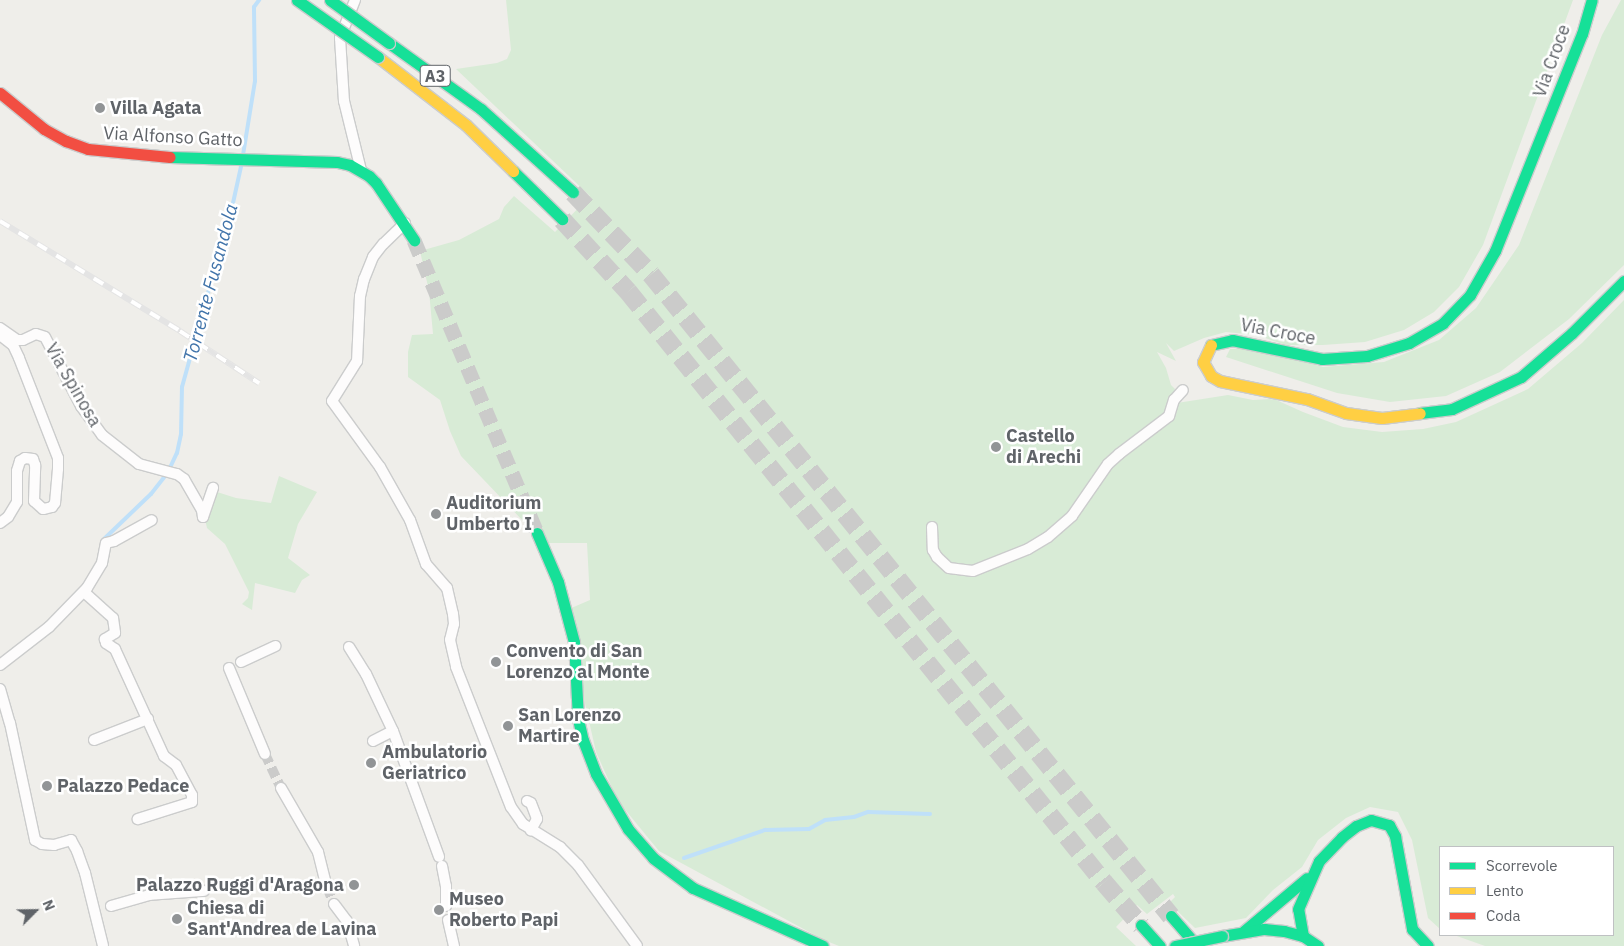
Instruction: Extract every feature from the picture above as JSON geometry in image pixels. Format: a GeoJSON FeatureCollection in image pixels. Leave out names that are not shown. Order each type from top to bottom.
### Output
{"type":"FeatureCollection","features":[{"type":"Feature","properties":{"kind":"main road","name":"A3"},"geometry":{"type":"LineString","coordinates":[[297,0],[378,58],[466,125],[562,220]]}},
{"type":"Feature","properties":{"kind":"main road","name":"A3"},"geometry":{"type":"LineString","coordinates":[[330,0],[481,110],[573,192]]}},
{"type":"Feature","properties":{"kind":"main road","name":"Via Croce"},"geometry":{"type":"LineString","coordinates":[[1592,0],[1560,91],[1495,251],[1470,295],[1443,323],[1409,343],[1367,356],[1322,359],[1232,340],[1215,343],[1208,347],[1203,362],[1211,376],[1220,381],[1299,397],[1346,413],[1382,418],[1452,409],[1521,377],[1572,333],[1624,281]]}},
{"type":"Feature","properties":{"kind":"main road","name":"Via Alfonso Gatto"},"geometry":{"type":"LineString","coordinates":[[0,93],[44,129],[66,141],[88,149],[144,156],[337,162],[361,170]]}},
{"type":"Feature","properties":{"kind":"main road"},"geometry":{"type":"LineString","coordinates":[[361,170],[376,183],[405,223],[414,240]]}},
{"type":"Feature","properties":{"kind":"main road"},"geometry":{"type":"LineString","coordinates":[[537,533],[558,582],[574,642],[578,719],[583,740],[596,774],[628,829],[653,858],[693,888],[823,946]]}},
{"type":"Feature","properties":{"kind":"main road"},"geometry":{"type":"LineString","coordinates":[[1303,936],[1298,910],[1318,861],[1356,826],[1372,820],[1389,825],[1394,836],[1412,929],[1428,946]]}},
{"type":"Feature","properties":{"kind":"main road"},"geometry":{"type":"LineString","coordinates":[[1242,932],[1298,888],[1313,872]]}},
{"type":"Feature","properties":{"kind":"main road"},"geometry":{"type":"LineString","coordinates":[[1171,916],[1197,946]]}},
{"type":"Feature","properties":{"kind":"main road"},"geometry":{"type":"LineString","coordinates":[[1141,925],[1160,946]]}},
{"type":"Feature","properties":{"kind":"main road"},"geometry":{"type":"LineString","coordinates":[[1175,946],[1264,929],[1284,930],[1303,936],[1318,946]]}},
{"type":"Feature","properties":{"kind":"street"},"geometry":{"type":"LineString","coordinates":[[355,0],[340,38],[344,101],[361,170]]}},
{"type":"Feature","properties":{"kind":"street"},"geometry":{"type":"LineString","coordinates":[[405,223],[383,244],[364,279],[360,296],[356,361],[336,391],[332,401],[334,407],[380,467],[410,520],[426,564],[447,588],[453,614],[454,624],[450,640],[456,667],[511,807],[523,824],[560,847],[570,856],[637,946]]}},
{"type":"Feature","properties":{"kind":"street","name":"Via Spinosa"},"geometry":{"type":"LineString","coordinates":[[0,328],[17,340],[23,340],[36,334],[45,337],[81,406],[102,435],[128,457],[152,469],[178,474],[188,484],[202,510],[203,517],[213,488]]}},
{"type":"Feature","properties":{"kind":"street"},"geometry":{"type":"LineString","coordinates":[[0,335],[13,345],[58,458],[57,499],[52,507],[48,509],[39,507],[34,501],[35,466],[33,460],[25,458],[18,464],[17,502],[8,517],[0,523]]}},
{"type":"Feature","properties":{"kind":"street"},"geometry":{"type":"LineString","coordinates":[[932,527],[933,550],[936,557],[949,568],[973,571],[1028,549],[1048,537],[1072,516],[1108,464],[1169,416],[1174,400],[1183,390]]}},
{"type":"Feature","properties":{"kind":"street"},"geometry":{"type":"LineString","coordinates":[[0,665],[49,627],[84,592],[98,572],[106,543],[114,541],[152,520]]}},
{"type":"Feature","properties":{"kind":"street"},"geometry":{"type":"LineString","coordinates":[[84,592],[113,618],[115,633],[105,641],[115,649],[164,756],[176,764],[184,776],[192,795],[192,802],[138,818]]}},
{"type":"Feature","properties":{"kind":"street"},"geometry":{"type":"LineString","coordinates":[[241,662],[275,646]]}},
{"type":"Feature","properties":{"kind":"street"},"geometry":{"type":"LineString","coordinates":[[349,647],[366,674],[393,731],[440,862],[446,886],[446,906]]}},
{"type":"Feature","properties":{"kind":"street"},"geometry":{"type":"LineString","coordinates":[[229,668],[265,754]]}},
{"type":"Feature","properties":{"kind":"street"},"geometry":{"type":"LineString","coordinates":[[0,689],[10,723],[35,840],[42,844],[54,845],[71,840],[78,851],[85,873],[103,943]]}},
{"type":"Feature","properties":{"kind":"street"},"geometry":{"type":"LineString","coordinates":[[94,740],[148,719]]}},
{"type":"Feature","properties":{"kind":"street"},"geometry":{"type":"LineString","coordinates":[[373,741],[393,731]]}},
{"type":"Feature","properties":{"kind":"street"},"geometry":{"type":"LineString","coordinates":[[281,788],[318,852],[327,887]]}},
{"type":"Feature","properties":{"kind":"street"},"geometry":{"type":"LineString","coordinates":[[526,801],[531,804],[537,819],[531,830]]}},
{"type":"Feature","properties":{"kind":"street"},"geometry":{"type":"LineString","coordinates":[[111,906],[149,895],[204,891]]}},
{"type":"Feature","properties":{"kind":"street"},"geometry":{"type":"LineString","coordinates":[[334,904],[347,921],[354,946]]}},
{"type":"Feature","properties":{"kind":"street"},"geometry":{"type":"LineString","coordinates":[[448,920],[454,946]]}},
{"type":"Feature","properties":{"kind":"green space"},"geometry":{"type":"Polygon","coordinates":[[[506,0],[1573,0],[1483,245],[1459,287],[1434,312],[1404,330],[1365,342],[1286,345],[1256,335],[1226,332],[1204,338],[1174,351],[1166,343],[1176,361],[1157,352],[1166,368],[1171,385],[1175,389],[1172,397],[1177,403],[1228,395],[1253,400],[1274,399],[1343,427],[1382,432],[1423,429],[1456,422],[1528,389],[1582,343],[1624,300],[1624,946],[1485,946],[1457,936],[1614,936],[1614,846],[1439,846],[1439,928],[1428,918],[1412,840],[1398,812],[1370,807],[1346,818],[1318,840],[1302,867],[1273,890],[1246,918],[1195,928],[1169,903],[1175,897],[1173,894],[1147,914],[1137,905],[1116,927],[1136,946],[839,946],[824,940],[659,851],[618,801],[596,752],[584,699],[569,609],[590,600],[587,543],[544,543],[461,456],[450,431],[440,400],[408,377],[408,352],[412,335],[433,334],[429,291],[420,251],[459,240],[499,219],[504,207],[514,196],[555,232],[590,196],[456,69],[497,63],[507,59],[511,50],[506,0]]]}},
{"type":"Feature","properties":{"kind":"green space"},"geometry":{"type":"Polygon","coordinates":[[[1621,0],[1624,0],[1624,265],[1569,319],[1500,372],[1446,396],[1390,402],[1337,393],[1226,357],[1230,349],[1258,348],[1323,367],[1384,362],[1439,340],[1476,308],[1519,245],[1602,35],[1621,0]]]}},
{"type":"Feature","properties":{"kind":"green space"},"geometry":{"type":"Polygon","coordinates":[[[279,476],[317,492],[298,524],[288,558],[310,575],[302,580],[295,593],[255,583],[252,610],[242,604],[248,598],[249,592],[225,544],[207,528],[205,519],[217,492],[236,498],[271,503],[279,476]]]}},
{"type":"Feature","properties":{"kind":"waterway","name":"Torrente Fusandola"},"geometry":{"type":"LineString","coordinates":[[243,155],[255,81],[254,7],[259,0]]}},
{"type":"Feature","properties":{"kind":"waterway","name":"Torrente Fusandola"},"geometry":{"type":"LineString","coordinates":[[104,539],[151,494],[168,472],[177,453],[181,434],[182,387],[233,203],[242,162]]}},
{"type":"Feature","properties":{"kind":"waterway"},"geometry":{"type":"LineString","coordinates":[[684,858],[765,830],[809,829],[825,820],[854,817],[868,812],[930,814]]}},
{"type":"Feature","properties":{"kind":"tunnel"},"geometry":{"type":"LineString","coordinates":[[573,192],[651,274],[1171,916]]}},
{"type":"Feature","properties":{"kind":"tunnel"},"geometry":{"type":"LineString","coordinates":[[562,219],[628,291],[1104,882],[1141,925]]}},
{"type":"Feature","properties":{"kind":"tunnel"},"geometry":{"type":"LineString","coordinates":[[414,240],[537,533]]}},
{"type":"Feature","properties":{"kind":"tunnel"},"geometry":{"type":"LineString","coordinates":[[265,754],[281,788]]}},
{"type":"Feature","properties":{"kind":"tunnel"},"geometry":{"type":"LineString","coordinates":[[327,887],[334,904]]}},
{"type":"Feature","properties":{"kind":"railway"},"geometry":{"type":"LineString","coordinates":[[0,221],[180,331],[259,383]]}},
{"type":"Feature","properties":{"kind":"traffic: fast"},"geometry":{"type":"LineString","coordinates":[[297,0],[378,57]]}},
{"type":"Feature","properties":{"kind":"traffic: fast"},"geometry":{"type":"LineString","coordinates":[[330,0],[389,43]]}},
{"type":"Feature","properties":{"kind":"traffic: fast"},"geometry":{"type":"LineString","coordinates":[[1211,345],[1232,340],[1322,359],[1367,356],[1409,343],[1443,323],[1470,295],[1495,251],[1582,34],[1592,0]]}},
{"type":"Feature","properties":{"kind":"traffic: fast"},"geometry":{"type":"LineString","coordinates":[[389,43],[481,109],[573,192]]}},
{"type":"Feature","properties":{"kind":"traffic: fast"},"geometry":{"type":"LineString","coordinates":[[170,157],[337,162],[350,165],[369,176],[376,183],[414,240]]}},
{"type":"Feature","properties":{"kind":"traffic: fast"},"geometry":{"type":"LineString","coordinates":[[513,171],[562,219]]}},
{"type":"Feature","properties":{"kind":"traffic: fast"},"geometry":{"type":"LineString","coordinates":[[1420,413],[1452,409],[1521,377],[1572,333],[1624,281]]}},
{"type":"Feature","properties":{"kind":"traffic: fast"},"geometry":{"type":"LineString","coordinates":[[537,533],[558,582],[574,642],[578,719],[583,740],[596,774],[628,829],[653,858],[693,888],[823,946]]}},
{"type":"Feature","properties":{"kind":"traffic: fast"},"geometry":{"type":"LineString","coordinates":[[1303,936],[1298,909],[1319,861],[1342,837],[1356,826],[1371,820],[1389,825],[1395,836],[1412,929],[1428,946]]}},
{"type":"Feature","properties":{"kind":"traffic: fast"},"geometry":{"type":"LineString","coordinates":[[1244,931],[1307,878]]}},
{"type":"Feature","properties":{"kind":"traffic: fast"},"geometry":{"type":"LineString","coordinates":[[1171,916],[1197,946]]}},
{"type":"Feature","properties":{"kind":"traffic: fast"},"geometry":{"type":"LineString","coordinates":[[1141,925],[1160,946]]}},
{"type":"Feature","properties":{"kind":"traffic: fast"},"geometry":{"type":"LineString","coordinates":[[1222,936],[1264,929],[1284,931],[1303,936],[1318,946]]}},
{"type":"Feature","properties":{"kind":"traffic: fast"},"geometry":{"type":"LineString","coordinates":[[1175,946],[1222,936]]}},
{"type":"Feature","properties":{"kind":"traffic: slow"},"geometry":{"type":"LineString","coordinates":[[378,57],[466,125],[513,171]]}},
{"type":"Feature","properties":{"kind":"traffic: slow"},"geometry":{"type":"LineString","coordinates":[[1211,345],[1203,362],[1211,376],[1220,381],[1307,399],[1346,413],[1382,418],[1420,413]]}},
{"type":"Feature","properties":{"kind":"traffic: jam"},"geometry":{"type":"LineString","coordinates":[[0,93],[44,129],[66,141],[88,149],[170,157]]}},
{"type":"Feature","properties":{"kind":"place","name":"Villa Agata"},"geometry":{"type":"Point","coordinates":[100,108]}},
{"type":"Feature","properties":{"kind":"place","name":"Castello di Arechi"},"geometry":{"type":"Point","coordinates":[996,447]}},
{"type":"Feature","properties":{"kind":"place","name":"Auditorium Umberto I"},"geometry":{"type":"Point","coordinates":[436,514]}},
{"type":"Feature","properties":{"kind":"place","name":"Convento di San Lorenzo al Monte"},"geometry":{"type":"Point","coordinates":[496,662]}},
{"type":"Feature","properties":{"kind":"place","name":"San Lorenzo Martire"},"geometry":{"type":"Point","coordinates":[508,726]}},
{"type":"Feature","properties":{"kind":"place","name":"Ambulatorio Geriatrico"},"geometry":{"type":"Point","coordinates":[371,763]}},
{"type":"Feature","properties":{"kind":"place","name":"Palazzo Pedace"},"geometry":{"type":"Point","coordinates":[47,786]}},
{"type":"Feature","properties":{"kind":"place","name":"Palazzo Ruggi d'Aragona"},"geometry":{"type":"Point","coordinates":[354,885]}},
{"type":"Feature","properties":{"kind":"place","name":"Museo Roberto Papi"},"geometry":{"type":"Point","coordinates":[439,910]}},
{"type":"Feature","properties":{"kind":"place","name":"Chiesa di Sant'Andrea de Lavina"},"geometry":{"type":"Point","coordinates":[177,919]}}]}
